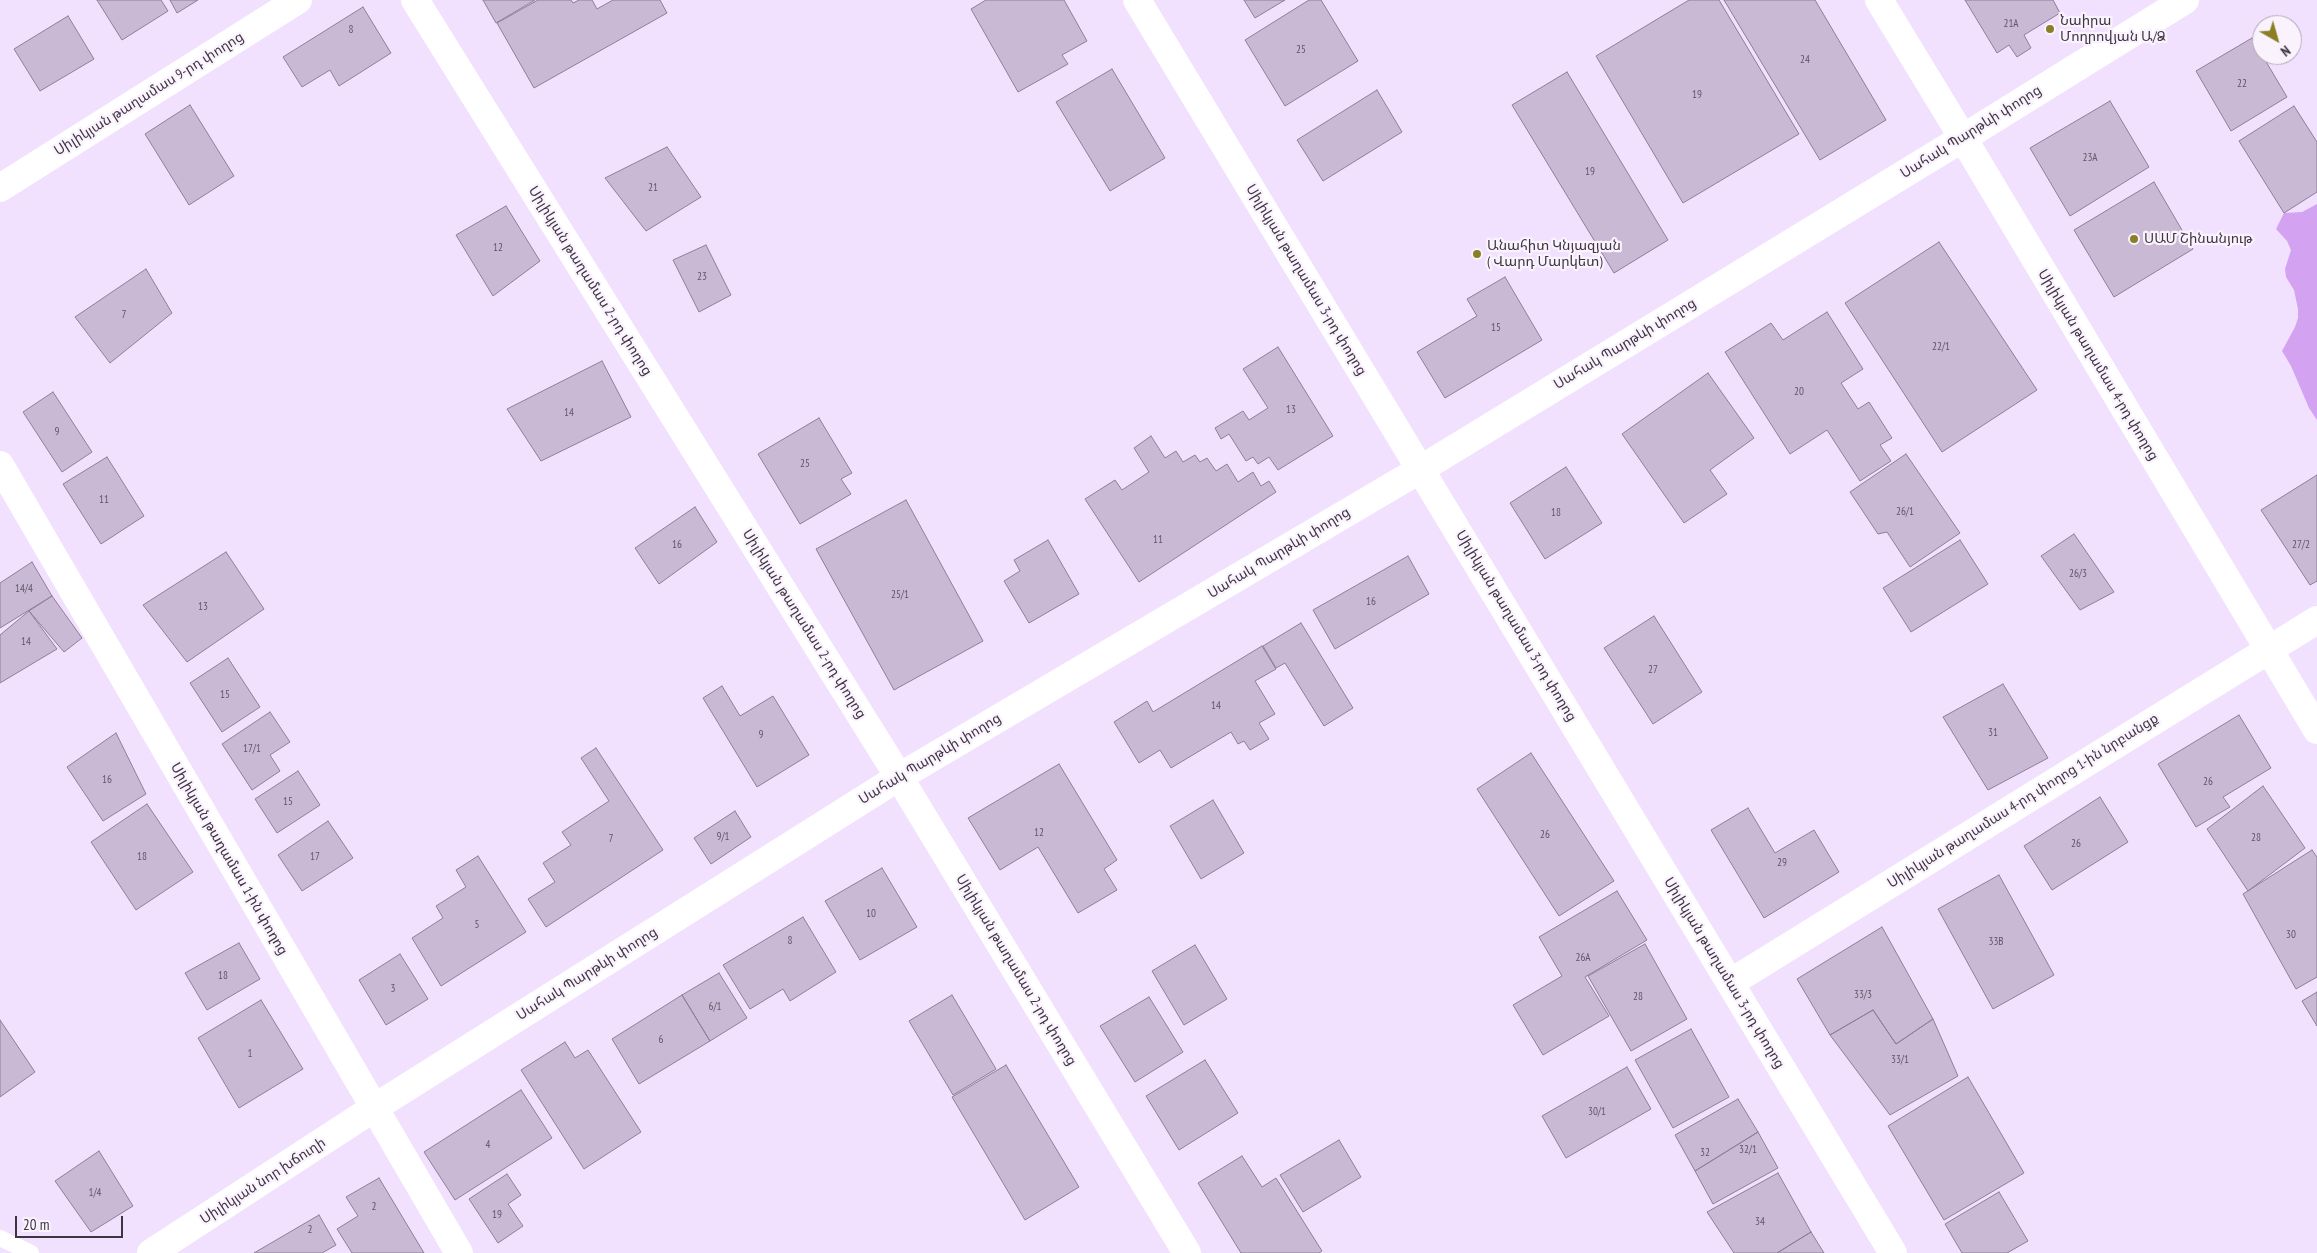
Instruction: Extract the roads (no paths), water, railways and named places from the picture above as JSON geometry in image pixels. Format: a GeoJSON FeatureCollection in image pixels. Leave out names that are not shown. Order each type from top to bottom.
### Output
{"type":"FeatureCollection","features":[{"type":"Feature","properties":{"kind":"street","name":"Սիլիկյան թաղամաս 9-րդ փողոց"},"geometry":{"type":"LineString","coordinates":[[0,188],[298,0]]}},
{"type":"Feature","properties":{"kind":"street","name":"Սիլիկյան թաղամաս 2-րդ փողոց"},"geometry":{"type":"LineString","coordinates":[[415,0],[899,777],[1187,1253]]}},
{"type":"Feature","properties":{"kind":"street","name":"Սիլիկյան թաղամաս 3-րդ փողոց"},"geometry":{"type":"LineString","coordinates":[[1137,0],[1893,1253]]}},
{"type":"Feature","properties":{"kind":"street","name":"Սիլիկյան թաղամաս 4-րդ փողոց"},"geometry":{"type":"LineString","coordinates":[[1879,0],[2267,650],[2317,730]]}},
{"type":"Feature","properties":{"kind":"street","name":"Սահակ Պարթևի փողոց"},"geometry":{"type":"LineString","coordinates":[[374,1108],[899,777],[1421,469],[2185,0]]}},
{"type":"Feature","properties":{"kind":"street","name":"Սիլիկյան թաղամաս 1-ին փողոց"},"geometry":{"type":"LineString","coordinates":[[0,465],[459,1253]]}},
{"type":"Feature","properties":{"kind":"street","name":"Սիլիկյան թաղամաս 4-րդ փողոց 1-ին նրբանցք"},"geometry":{"type":"LineString","coordinates":[[1730,983],[2317,620]]}},
{"type":"Feature","properties":{"kind":"street","name":"Սիլիկյան նոր խճուղի"},"geometry":{"type":"LineString","coordinates":[[151,1253],[374,1108]]}},
{"type":"Feature","properties":{"kind":"lane"},"geometry":{"type":"LineString","coordinates":[[0,1238],[31,1253]]}},
{"type":"Feature","properties":{"kind":"place","name":"Նաիրա Մողրովյան Ա/Ձ"},"geometry":{"type":"Point","coordinates":[2050,29]}},
{"type":"Feature","properties":{"kind":"place","name":"ՍԱՄ Շինանյութ"},"geometry":{"type":"Point","coordinates":[2134,239]}},
{"type":"Feature","properties":{"kind":"place","name":"Անահիտ Կնյազյան ( Վարդ Մարկետ)"},"geometry":{"type":"Point","coordinates":[1477,254]}}]}
